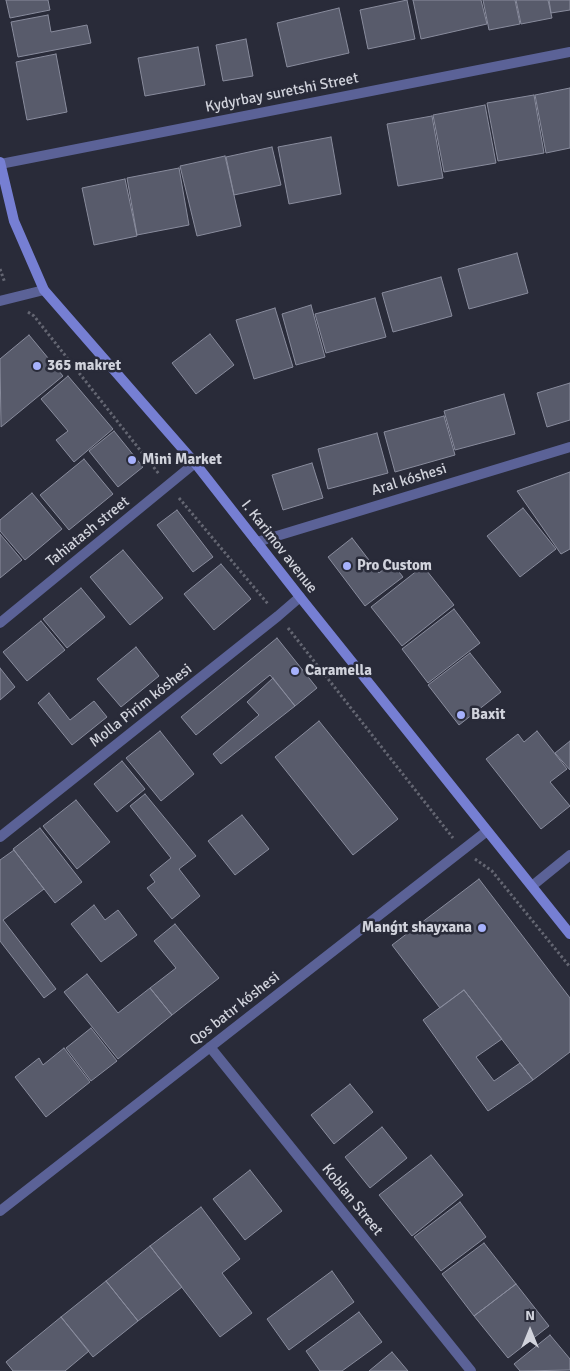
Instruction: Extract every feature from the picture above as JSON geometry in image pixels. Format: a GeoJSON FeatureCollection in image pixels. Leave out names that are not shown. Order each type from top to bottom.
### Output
{"type":"FeatureCollection","features":[{"type":"Feature","properties":{"kind":"street","name":"Kydyrbay suretshi Street"},"geometry":{"type":"LineString","coordinates":[[0,163],[570,52]]}},
{"type":"Feature","properties":{"kind":"street","name":"I. Karimov avenue"},"geometry":{"type":"LineString","coordinates":[[0,163],[14,221],[44,290],[194,463],[570,934]]}},
{"type":"Feature","properties":{"kind":"street"},"geometry":{"type":"LineString","coordinates":[[0,301],[44,290]]}},
{"type":"Feature","properties":{"kind":"street","name":"Aral kóshesi"},"geometry":{"type":"LineString","coordinates":[[257,542],[570,446]]}},
{"type":"Feature","properties":{"kind":"street","name":"Tahiatash street"},"geometry":{"type":"LineString","coordinates":[[0,623],[194,463]]}},
{"type":"Feature","properties":{"kind":"street","name":"Molla Pirim kóshesi"},"geometry":{"type":"LineString","coordinates":[[0,837],[300,597]]}},
{"type":"Feature","properties":{"kind":"street","name":"Qos batır kóshesi"},"geometry":{"type":"LineString","coordinates":[[0,1210],[487,832]]}},
{"type":"Feature","properties":{"kind":"street"},"geometry":{"type":"LineString","coordinates":[[532,886],[570,855]]}},
{"type":"Feature","properties":{"kind":"street","name":"Koblan Street"},"geometry":{"type":"LineString","coordinates":[[210,1047],[471,1371]]}},
{"type":"Feature","properties":{"kind":"building"},"geometry":{"type":"Polygon","coordinates":[[[6,0],[48,0],[50,10],[10,18],[6,0]]]}},
{"type":"Feature","properties":{"kind":"building"},"geometry":{"type":"Polygon","coordinates":[[[407,0],[415,39],[368,49],[360,10],[407,0]]]}},
{"type":"Feature","properties":{"kind":"building"},"geometry":{"type":"Polygon","coordinates":[[[413,0],[481,0],[487,24],[421,39],[413,0]]]}},
{"type":"Feature","properties":{"kind":"building"},"geometry":{"type":"Polygon","coordinates":[[[483,0],[515,0],[520,24],[489,30],[483,0]]]}},
{"type":"Feature","properties":{"kind":"building"},"geometry":{"type":"Polygon","coordinates":[[[516,0],[548,0],[552,18],[521,24],[516,0]]]}},
{"type":"Feature","properties":{"kind":"building"},"geometry":{"type":"Polygon","coordinates":[[[549,0],[570,0],[570,10],[551,13],[549,0]]]}},
{"type":"Feature","properties":{"kind":"building"},"geometry":{"type":"Polygon","coordinates":[[[339,8],[349,53],[287,67],[277,23],[339,8]]]}},
{"type":"Feature","properties":{"kind":"building"},"geometry":{"type":"Polygon","coordinates":[[[48,15],[51,32],[87,25],[91,43],[18,57],[11,22],[48,15]]]}},
{"type":"Feature","properties":{"kind":"building"},"geometry":{"type":"Polygon","coordinates":[[[246,39],[253,76],[223,81],[216,45],[246,39]]]}},
{"type":"Feature","properties":{"kind":"building"},"geometry":{"type":"Polygon","coordinates":[[[198,47],[205,85],[145,96],[138,58],[198,47]]]}},
{"type":"Feature","properties":{"kind":"building"},"geometry":{"type":"Polygon","coordinates":[[[56,54],[67,112],[27,120],[16,62],[56,54]]]}},
{"type":"Feature","properties":{"kind":"building"},"geometry":{"type":"Polygon","coordinates":[[[570,88],[570,148],[546,153],[535,95],[570,88]]]}},
{"type":"Feature","properties":{"kind":"building"},"geometry":{"type":"Polygon","coordinates":[[[534,95],[544,153],[498,161],[487,103],[534,95]]]}},
{"type":"Feature","properties":{"kind":"building"},"geometry":{"type":"Polygon","coordinates":[[[485,105],[496,163],[444,172],[433,115],[485,105]]]}},
{"type":"Feature","properties":{"kind":"building"},"geometry":{"type":"Polygon","coordinates":[[[432,116],[443,178],[398,186],[387,124],[432,116]]]}},
{"type":"Feature","properties":{"kind":"building"},"geometry":{"type":"Polygon","coordinates":[[[331,137],[341,194],[289,204],[278,147],[331,137]]]}},
{"type":"Feature","properties":{"kind":"building"},"geometry":{"type":"Polygon","coordinates":[[[272,147],[281,185],[234,195],[226,157],[272,147]]]}},
{"type":"Feature","properties":{"kind":"building"},"geometry":{"type":"Polygon","coordinates":[[[225,156],[241,226],[197,236],[180,166],[225,156]]]}},
{"type":"Feature","properties":{"kind":"building"},"geometry":{"type":"Polygon","coordinates":[[[179,168],[189,225],[137,235],[127,178],[179,168]]]}},
{"type":"Feature","properties":{"kind":"building"},"geometry":{"type":"Polygon","coordinates":[[[125,179],[137,236],[94,245],[82,188],[125,179]]]}},
{"type":"Feature","properties":{"kind":"building"},"geometry":{"type":"Polygon","coordinates":[[[517,253],[528,293],[469,309],[458,269],[517,253]]]}},
{"type":"Feature","properties":{"kind":"building"},"geometry":{"type":"Polygon","coordinates":[[[441,277],[452,316],[393,332],[382,293],[441,277]]]}},
{"type":"Feature","properties":{"kind":"building"},"geometry":{"type":"Polygon","coordinates":[[[375,298],[386,337],[326,353],[315,314],[375,298]]]}},
{"type":"Feature","properties":{"kind":"building"},"geometry":{"type":"Polygon","coordinates":[[[311,305],[325,357],[296,365],[282,314],[311,305]]]}},
{"type":"Feature","properties":{"kind":"building"},"geometry":{"type":"Polygon","coordinates":[[[275,308],[293,367],[254,379],[236,320],[275,308]]]}},
{"type":"Feature","properties":{"kind":"building"},"geometry":{"type":"Polygon","coordinates":[[[210,334],[234,365],[196,394],[172,363],[210,334]]]}},
{"type":"Feature","properties":{"kind":"building"},"geometry":{"type":"Polygon","coordinates":[[[29,335],[63,376],[1,427],[0,359],[29,335]]]}},
{"type":"Feature","properties":{"kind":"building"},"geometry":{"type":"Polygon","coordinates":[[[68,376],[113,429],[74,462],[56,440],[68,431],[41,399],[68,376]]]}},
{"type":"Feature","properties":{"kind":"building"},"geometry":{"type":"Polygon","coordinates":[[[570,383],[570,420],[547,427],[537,393],[570,383]]]}},
{"type":"Feature","properties":{"kind":"building"},"geometry":{"type":"Polygon","coordinates":[[[504,394],[515,434],[455,450],[444,411],[504,394]]]}},
{"type":"Feature","properties":{"kind":"building"},"geometry":{"type":"Polygon","coordinates":[[[444,416],[455,455],[395,472],[384,432],[444,416]]]}},
{"type":"Feature","properties":{"kind":"building"},"geometry":{"type":"Polygon","coordinates":[[[114,431],[143,467],[118,487],[89,451],[114,431]]]}},
{"type":"Feature","properties":{"kind":"building"},"geometry":{"type":"Polygon","coordinates":[[[377,433],[388,473],[328,489],[318,449],[377,433]]]}},
{"type":"Feature","properties":{"kind":"building"},"geometry":{"type":"Polygon","coordinates":[[[84,459],[113,494],[69,530],[40,495],[84,459]]]}},
{"type":"Feature","properties":{"kind":"building"},"geometry":{"type":"Polygon","coordinates":[[[312,463],[323,498],[283,510],[272,475],[312,463]]]}},
{"type":"Feature","properties":{"kind":"building"},"geometry":{"type":"Polygon","coordinates":[[[570,472],[570,549],[561,554],[517,491],[570,472]]]}},
{"type":"Feature","properties":{"kind":"building"},"geometry":{"type":"Polygon","coordinates":[[[32,493],[62,529],[25,560],[0,531],[0,520],[32,493]]]}},
{"type":"Feature","properties":{"kind":"building"},"geometry":{"type":"Polygon","coordinates":[[[523,508],[556,549],[520,577],[487,536],[523,508]]]}},
{"type":"Feature","properties":{"kind":"building"},"geometry":{"type":"Polygon","coordinates":[[[177,510],[213,557],[193,572],[157,525],[177,510]]]}},
{"type":"Feature","properties":{"kind":"building"},"geometry":{"type":"Polygon","coordinates":[[[0,534],[22,560],[0,578],[0,534]]]}},
{"type":"Feature","properties":{"kind":"building"},"geometry":{"type":"Polygon","coordinates":[[[352,538],[379,573],[392,563],[403,577],[365,606],[328,557],[352,538]]]}},
{"type":"Feature","properties":{"kind":"building"},"geometry":{"type":"Polygon","coordinates":[[[123,550],[163,598],[130,625],[90,577],[123,550]]]}},
{"type":"Feature","properties":{"kind":"building"},"geometry":{"type":"Polygon","coordinates":[[[221,564],[251,599],[214,630],[184,594],[221,564]]]}},
{"type":"Feature","properties":{"kind":"building"},"geometry":{"type":"Polygon","coordinates":[[[423,566],[454,605],[402,646],[371,607],[423,566]]]}},
{"type":"Feature","properties":{"kind":"building"},"geometry":{"type":"Polygon","coordinates":[[[81,588],[105,617],[67,648],[43,619],[81,588]]]}},
{"type":"Feature","properties":{"kind":"building"},"geometry":{"type":"Polygon","coordinates":[[[454,609],[480,643],[428,683],[402,649],[454,609]]]}},
{"type":"Feature","properties":{"kind":"building"},"geometry":{"type":"Polygon","coordinates":[[[41,621],[65,650],[27,681],[3,652],[41,621]]]}},
{"type":"Feature","properties":{"kind":"building"},"geometry":{"type":"Polygon","coordinates":[[[277,638],[317,688],[295,706],[270,675],[196,735],[181,717],[277,638]]]}},
{"type":"Feature","properties":{"kind":"building"},"geometry":{"type":"Polygon","coordinates":[[[136,647],[159,676],[121,707],[97,679],[136,647]]]}},
{"type":"Feature","properties":{"kind":"building"},"geometry":{"type":"Polygon","coordinates":[[[470,653],[501,692],[459,725],[428,685],[470,653]]]}},
{"type":"Feature","properties":{"kind":"building"},"geometry":{"type":"Polygon","coordinates":[[[0,668],[15,687],[0,700],[0,668]]]}},
{"type":"Feature","properties":{"kind":"building"},"geometry":{"type":"Polygon","coordinates":[[[273,678],[295,706],[221,764],[213,754],[259,715],[247,702],[273,678]]]}},
{"type":"Feature","properties":{"kind":"building"},"geometry":{"type":"Polygon","coordinates":[[[49,693],[70,720],[94,701],[107,717],[72,745],[38,703],[49,693]]]}},
{"type":"Feature","properties":{"kind":"building"},"geometry":{"type":"Polygon","coordinates":[[[319,721],[398,819],[353,855],[275,757],[319,721]]]}},
{"type":"Feature","properties":{"kind":"building"},"geometry":{"type":"Polygon","coordinates":[[[160,731],[194,774],[161,801],[126,758],[160,731]]]}},
{"type":"Feature","properties":{"kind":"building"},"geometry":{"type":"Polygon","coordinates":[[[537,731],[567,769],[550,782],[570,806],[541,829],[486,759],[518,734],[524,742],[537,731]]]}},
{"type":"Feature","properties":{"kind":"building"},"geometry":{"type":"Polygon","coordinates":[[[570,741],[570,770],[555,753],[570,741]]]}},
{"type":"Feature","properties":{"kind":"building"},"geometry":{"type":"Polygon","coordinates":[[[122,761],[145,789],[117,812],[94,784],[122,761]]]}},
{"type":"Feature","properties":{"kind":"building"},"geometry":{"type":"Polygon","coordinates":[[[145,794],[196,856],[179,869],[200,896],[172,919],[147,888],[155,882],[150,875],[171,858],[130,806],[145,794]]]}},
{"type":"Feature","properties":{"kind":"building"},"geometry":{"type":"Polygon","coordinates":[[[76,800],[110,842],[77,869],[43,826],[76,800]]]}},
{"type":"Feature","properties":{"kind":"building"},"geometry":{"type":"Polygon","coordinates":[[[242,815],[269,849],[235,875],[208,841],[242,815]]]}},
{"type":"Feature","properties":{"kind":"building"},"geometry":{"type":"Polygon","coordinates":[[[40,828],[82,882],[55,903],[13,849],[40,828]]]}},
{"type":"Feature","properties":{"kind":"building"},"geometry":{"type":"Polygon","coordinates":[[[14,850],[44,889],[3,920],[56,989],[44,998],[0,941],[0,860],[14,850]]]}},
{"type":"Feature","properties":{"kind":"building"},"geometry":{"type":"Polygon","coordinates":[[[479,879],[570,998],[570,1052],[533,1080],[464,990],[440,1008],[392,945],[479,879]]]}},
{"type":"Feature","properties":{"kind":"building"},"geometry":{"type":"Polygon","coordinates":[[[94,905],[105,920],[118,910],[137,935],[101,962],[71,924],[94,905]]]}},
{"type":"Feature","properties":{"kind":"building"},"geometry":{"type":"Polygon","coordinates":[[[175,924],[219,978],[172,1015],[150,988],[176,968],[154,941],[175,924]]]}},
{"type":"Feature","properties":{"kind":"building"},"geometry":{"type":"Polygon","coordinates":[[[87,974],[118,1013],[150,988],[172,1015],[118,1059],[64,992],[87,974]]]}},
{"type":"Feature","properties":{"kind":"building"},"geometry":{"type":"Polygon","coordinates":[[[464,990],[502,1039],[476,1057],[494,1081],[520,1063],[533,1080],[488,1111],[423,1020],[464,990]]]}},
{"type":"Feature","properties":{"kind":"building"},"geometry":{"type":"Polygon","coordinates":[[[91,1028],[117,1061],[91,1081],[66,1048],[91,1028]]]}},
{"type":"Feature","properties":{"kind":"building"},"geometry":{"type":"Polygon","coordinates":[[[64,1048],[90,1082],[46,1117],[15,1077],[39,1058],[43,1065],[64,1048]]]}},
{"type":"Feature","properties":{"kind":"building"},"geometry":{"type":"Polygon","coordinates":[[[350,1084],[373,1112],[334,1144],[311,1115],[350,1084]]]}},
{"type":"Feature","properties":{"kind":"building"},"geometry":{"type":"Polygon","coordinates":[[[382,1127],[407,1158],[370,1188],[345,1157],[382,1127]]]}},
{"type":"Feature","properties":{"kind":"building"},"geometry":{"type":"Polygon","coordinates":[[[431,1155],[463,1195],[412,1236],[379,1195],[431,1155]]]}},
{"type":"Feature","properties":{"kind":"building"},"geometry":{"type":"Polygon","coordinates":[[[250,1170],[282,1211],[245,1240],[213,1199],[250,1170]]]}},
{"type":"Feature","properties":{"kind":"building"},"geometry":{"type":"Polygon","coordinates":[[[460,1202],[486,1237],[441,1271],[414,1237],[460,1202]]]}},
{"type":"Feature","properties":{"kind":"building"},"geometry":{"type":"Polygon","coordinates":[[[201,1207],[240,1259],[222,1273],[252,1313],[220,1337],[150,1246],[201,1207]]]}},
{"type":"Feature","properties":{"kind":"building"},"geometry":{"type":"Polygon","coordinates":[[[484,1243],[516,1284],[474,1316],[442,1274],[484,1243]]]}},
{"type":"Feature","properties":{"kind":"building"},"geometry":{"type":"Polygon","coordinates":[[[150,1246],[182,1287],[138,1321],[106,1281],[150,1246]]]}},
{"type":"Feature","properties":{"kind":"building"},"geometry":{"type":"Polygon","coordinates":[[[332,1271],[354,1302],[289,1350],[267,1319],[332,1271]]]}},
{"type":"Feature","properties":{"kind":"building"},"geometry":{"type":"Polygon","coordinates":[[[106,1281],[138,1321],[93,1357],[61,1317],[106,1281]]]}},
{"type":"Feature","properties":{"kind":"building"},"geometry":{"type":"Polygon","coordinates":[[[516,1284],[549,1326],[508,1358],[474,1316],[516,1284]]]}},
{"type":"Feature","properties":{"kind":"building"},"geometry":{"type":"Polygon","coordinates":[[[359,1312],[382,1342],[342,1371],[320,1371],[306,1351],[359,1312]]]}},
{"type":"Feature","properties":{"kind":"building"},"geometry":{"type":"Polygon","coordinates":[[[61,1317],[89,1351],[65,1371],[13,1371],[6,1362],[61,1317]]]}},
{"type":"Feature","properties":{"kind":"building"},"geometry":{"type":"Polygon","coordinates":[[[550,1335],[570,1359],[570,1370],[520,1371],[514,1364],[550,1335]]]}},
{"type":"Feature","properties":{"kind":"building"},"geometry":{"type":"Polygon","coordinates":[[[392,1352],[408,1371],[369,1371],[392,1352]]]}},
{"type":"Feature","properties":{"kind":"place","name":"365 makret"},"geometry":{"type":"Point","coordinates":[37,366]}},
{"type":"Feature","properties":{"kind":"place","name":"Mini Market"},"geometry":{"type":"Point","coordinates":[132,460]}},
{"type":"Feature","properties":{"kind":"place","name":"Pro Custom"},"geometry":{"type":"Point","coordinates":[347,566]}},
{"type":"Feature","properties":{"kind":"place","name":"Caramella"},"geometry":{"type":"Point","coordinates":[295,671]}},
{"type":"Feature","properties":{"kind":"place","name":"Baxit"},"geometry":{"type":"Point","coordinates":[461,715]}},
{"type":"Feature","properties":{"kind":"place","name":"Manǵıt shayxana"},"geometry":{"type":"Point","coordinates":[482,928]}}]}
